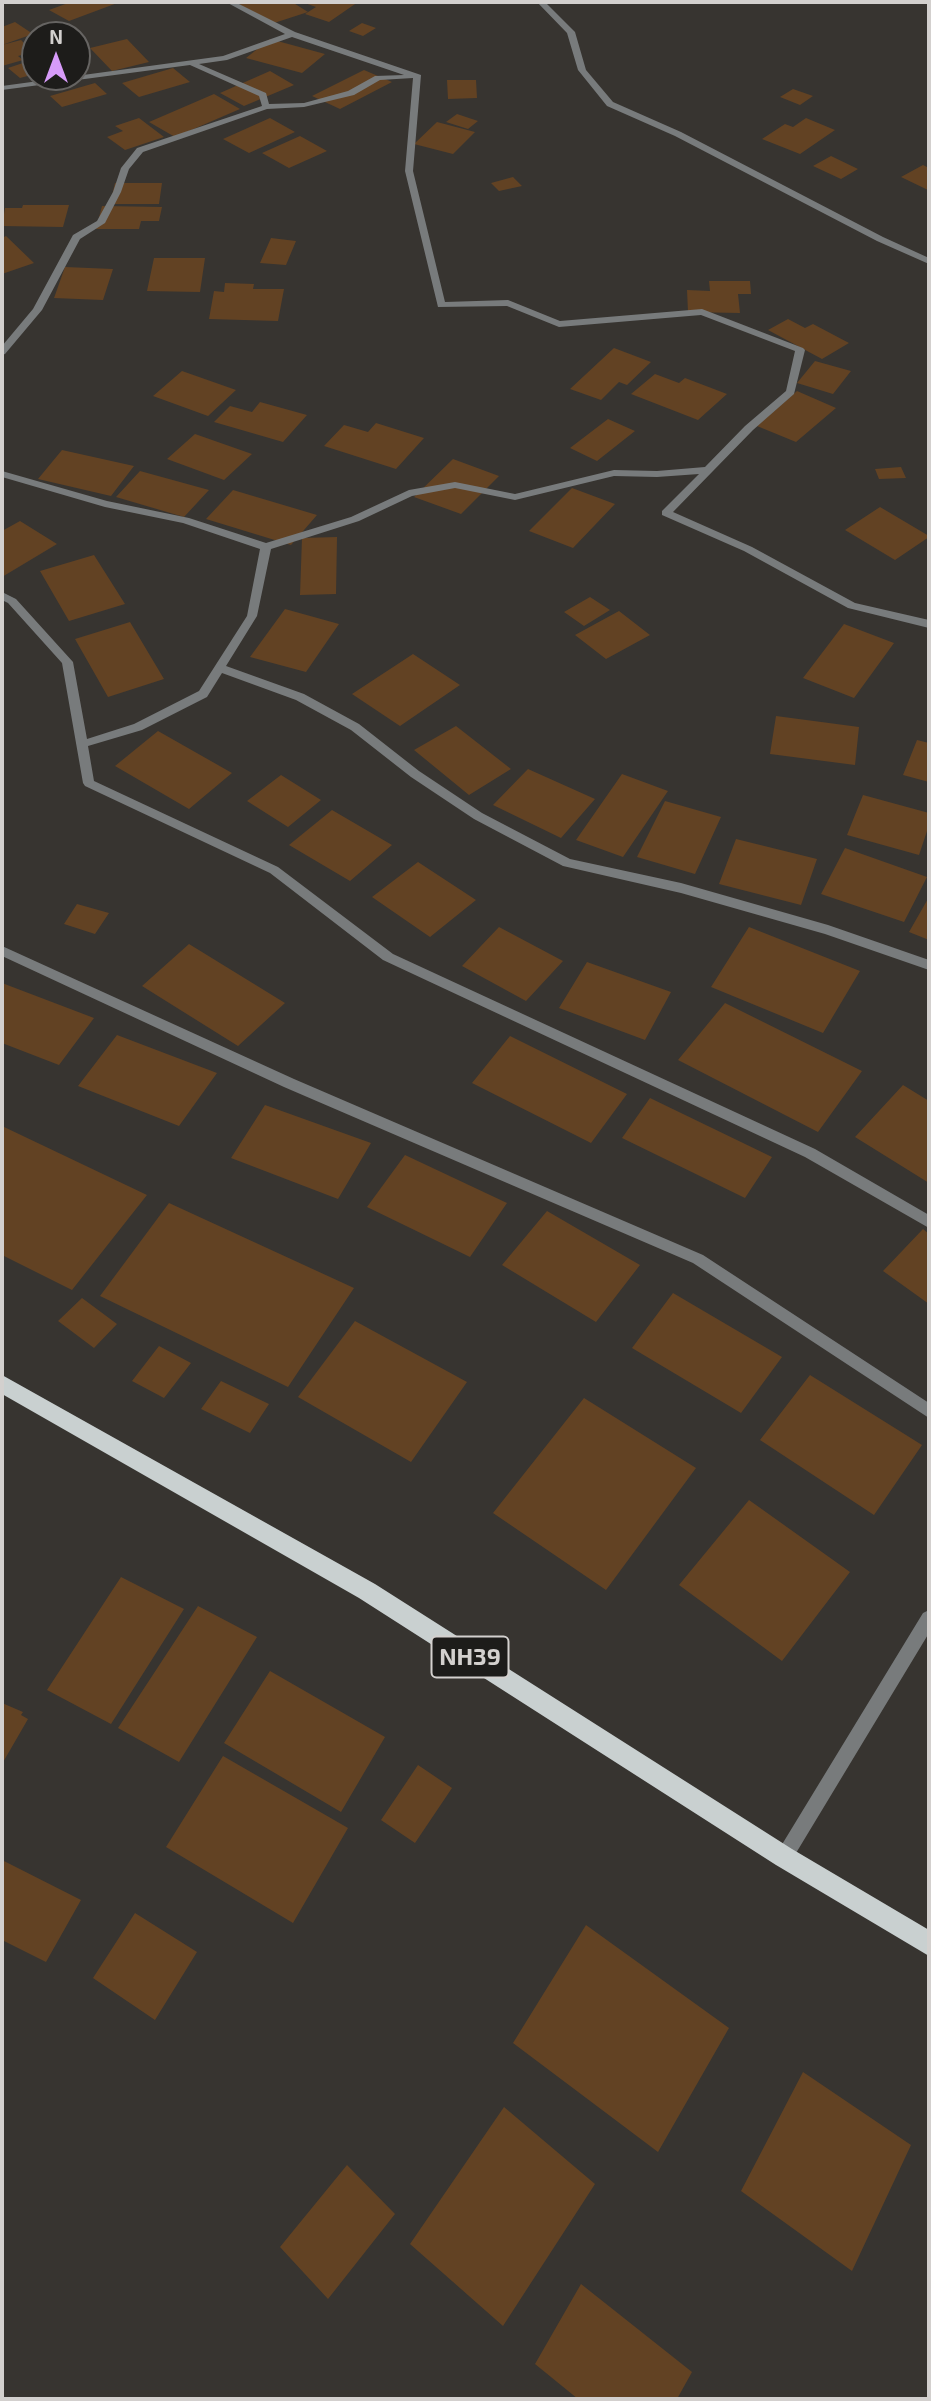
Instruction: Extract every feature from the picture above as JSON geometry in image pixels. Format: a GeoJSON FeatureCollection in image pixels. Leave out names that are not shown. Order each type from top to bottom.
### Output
{"type":"FeatureCollection","features":[{"type":"Feature","properties":{"kind":"highway","name":"NH39"},"geometry":{"type":"LineString","coordinates":[[2,1384],[367,1591],[784,1857],[929,1944]]}},
{"type":"Feature","properties":{"kind":"street"},"geometry":{"type":"LineString","coordinates":[[230,2],[292,34],[418,77]]}},
{"type":"Feature","properties":{"kind":"street"},"geometry":{"type":"LineString","coordinates":[[541,2],[571,32],[582,70],[610,103],[678,134],[880,239],[929,261]]}},
{"type":"Feature","properties":{"kind":"street"},"geometry":{"type":"LineString","coordinates":[[2,88],[225,58],[292,34]]}},
{"type":"Feature","properties":{"kind":"street"},"geometry":{"type":"LineString","coordinates":[[192,63],[264,94],[266,107]]}},
{"type":"Feature","properties":{"kind":"street"},"geometry":{"type":"LineString","coordinates":[[2,352],[37,310],[76,237],[102,223],[117,192],[124,168],[139,150],[266,107],[304,105],[351,93],[378,78],[418,77]]}},
{"type":"Feature","properties":{"kind":"street"},"geometry":{"type":"LineString","coordinates":[[418,77],[408,171],[441,305],[508,303],[559,324],[702,312],[800,350],[792,393],[749,428],[666,513],[748,549],[852,606],[929,624]]}},
{"type":"Feature","properties":{"kind":"street"},"geometry":{"type":"LineString","coordinates":[[2,474],[105,504],[185,520],[266,547],[355,519],[409,493],[455,485],[515,497],[614,472],[657,474],[707,470]]}},
{"type":"Feature","properties":{"kind":"street"},"geometry":{"type":"LineString","coordinates":[[82,744],[138,727],[203,694],[252,616],[266,547]]}},
{"type":"Feature","properties":{"kind":"street"},"geometry":{"type":"LineString","coordinates":[[2,595],[12,601],[68,662],[89,783],[274,870],[388,957],[810,1153],[929,1222]]}},
{"type":"Feature","properties":{"kind":"street"},"geometry":{"type":"LineString","coordinates":[[219,668],[300,697],[355,727],[415,774],[478,816],[567,863],[681,888],[828,930],[929,965]]}},
{"type":"Feature","properties":{"kind":"street"},"geometry":{"type":"LineString","coordinates":[[2,951],[289,1083],[698,1259],[929,1411]]}},
{"type":"Feature","properties":{"kind":"street"},"geometry":{"type":"LineString","coordinates":[[784,1857],[929,1618]]}},
{"type":"Feature","properties":{"kind":"building"},"geometry":{"type":"Polygon","coordinates":[[[71,2],[120,2],[69,21],[49,10],[71,2]]]}},
{"type":"Feature","properties":{"kind":"building"},"geometry":{"type":"Polygon","coordinates":[[[236,2],[292,2],[308,12],[271,24],[236,2]]]}},
{"type":"Feature","properties":{"kind":"building"},"geometry":{"type":"Polygon","coordinates":[[[302,2],[358,2],[329,22],[305,14],[316,7],[302,2]]]}},
{"type":"Feature","properties":{"kind":"building"},"geometry":{"type":"Polygon","coordinates":[[[15,22],[21,26],[21,38],[2,45],[2,27],[15,22]]]}},
{"type":"Feature","properties":{"kind":"building"},"geometry":{"type":"Polygon","coordinates":[[[362,23],[376,28],[363,36],[349,31],[362,23]]]}},
{"type":"Feature","properties":{"kind":"building"},"geometry":{"type":"Polygon","coordinates":[[[127,39],[149,62],[112,71],[91,48],[127,39]]]}},
{"type":"Feature","properties":{"kind":"building"},"geometry":{"type":"Polygon","coordinates":[[[270,39],[325,54],[302,73],[246,58],[270,39]]]}},
{"type":"Feature","properties":{"kind":"building"},"geometry":{"type":"Polygon","coordinates":[[[21,40],[21,55],[18,56],[21,61],[2,66],[2,45],[21,40]]]}},
{"type":"Feature","properties":{"kind":"building"},"geometry":{"type":"Polygon","coordinates":[[[21,64],[21,78],[20,78],[8,68],[21,64]]]}},
{"type":"Feature","properties":{"kind":"building"},"geometry":{"type":"Polygon","coordinates":[[[173,68],[190,82],[139,97],[122,83],[173,68]]]}},
{"type":"Feature","properties":{"kind":"building"},"geometry":{"type":"Polygon","coordinates":[[[364,70],[392,82],[340,109],[312,96],[364,70]]]}},
{"type":"Feature","properties":{"kind":"building"},"geometry":{"type":"Polygon","coordinates":[[[270,71],[294,85],[244,106],[220,93],[270,71]]]}},
{"type":"Feature","properties":{"kind":"building"},"geometry":{"type":"Polygon","coordinates":[[[447,80],[476,80],[477,98],[448,99],[447,80]]]}},
{"type":"Feature","properties":{"kind":"building"},"geometry":{"type":"Polygon","coordinates":[[[95,83],[107,94],[62,107],[50,96],[67,91],[91,91],[91,84],[95,83]]]}},
{"type":"Feature","properties":{"kind":"building"},"geometry":{"type":"Polygon","coordinates":[[[793,89],[813,96],[800,105],[780,97],[793,89]]]}},
{"type":"Feature","properties":{"kind":"building"},"geometry":{"type":"Polygon","coordinates":[[[214,94],[240,109],[175,137],[149,122],[214,94]]]}},
{"type":"Feature","properties":{"kind":"building"},"geometry":{"type":"Polygon","coordinates":[[[457,114],[478,121],[468,129],[446,122],[457,114]]]}},
{"type":"Feature","properties":{"kind":"building"},"geometry":{"type":"Polygon","coordinates":[[[139,118],[164,137],[125,150],[107,137],[123,131],[115,126],[139,118]]]}},
{"type":"Feature","properties":{"kind":"building"},"geometry":{"type":"Polygon","coordinates":[[[270,118],[295,132],[249,153],[223,139],[270,118]]]}},
{"type":"Feature","properties":{"kind":"building"},"geometry":{"type":"Polygon","coordinates":[[[806,118],[835,130],[800,154],[762,139],[785,124],[793,127],[806,118]]]}},
{"type":"Feature","properties":{"kind":"building"},"geometry":{"type":"Polygon","coordinates":[[[437,122],[475,132],[453,154],[414,144],[437,122]]]}},
{"type":"Feature","properties":{"kind":"building"},"geometry":{"type":"Polygon","coordinates":[[[300,136],[327,151],[289,168],[262,153],[300,136]]]}},
{"type":"Feature","properties":{"kind":"building"},"geometry":{"type":"Polygon","coordinates":[[[831,156],[858,169],[841,179],[813,166],[831,156]]]}},
{"type":"Feature","properties":{"kind":"building"},"geometry":{"type":"Polygon","coordinates":[[[923,165],[929,168],[928,190],[901,177],[923,165]]]}},
{"type":"Feature","properties":{"kind":"building"},"geometry":{"type":"Polygon","coordinates":[[[513,177],[522,186],[499,191],[491,183],[513,177]]]}},
{"type":"Feature","properties":{"kind":"building"},"geometry":{"type":"Polygon","coordinates":[[[115,183],[162,183],[159,204],[110,204],[115,183]]]}},
{"type":"Feature","properties":{"kind":"building"},"geometry":{"type":"Polygon","coordinates":[[[23,205],[69,205],[63,227],[2,226],[5,208],[22,208],[23,205]]]}},
{"type":"Feature","properties":{"kind":"building"},"geometry":{"type":"Polygon","coordinates":[[[102,206],[162,207],[159,221],[141,221],[139,229],[96,229],[102,206]]]}},
{"type":"Feature","properties":{"kind":"building"},"geometry":{"type":"Polygon","coordinates":[[[6,236],[34,263],[2,274],[2,238],[6,236]]]}},
{"type":"Feature","properties":{"kind":"building"},"geometry":{"type":"Polygon","coordinates":[[[271,238],[296,241],[286,265],[260,263],[271,238]]]}},
{"type":"Feature","properties":{"kind":"building"},"geometry":{"type":"Polygon","coordinates":[[[154,258],[205,258],[200,292],[147,291],[154,258]]]}},
{"type":"Feature","properties":{"kind":"building"},"geometry":{"type":"Polygon","coordinates":[[[65,267],[113,269],[103,300],[54,298],[65,267]]]}},
{"type":"Feature","properties":{"kind":"building"},"geometry":{"type":"Polygon","coordinates":[[[709,281],[750,281],[751,294],[738,294],[740,313],[688,312],[687,290],[710,291],[709,281]]]}},
{"type":"Feature","properties":{"kind":"building"},"geometry":{"type":"Polygon","coordinates":[[[225,283],[254,284],[253,289],[284,289],[278,321],[209,319],[214,291],[224,292],[225,283]]]}},
{"type":"Feature","properties":{"kind":"building"},"geometry":{"type":"Polygon","coordinates":[[[788,319],[805,328],[813,324],[849,343],[822,359],[768,330],[788,319]]]}},
{"type":"Feature","properties":{"kind":"building"},"geometry":{"type":"Polygon","coordinates":[[[614,348],[651,362],[627,385],[619,382],[601,400],[570,389],[614,348]]]}},
{"type":"Feature","properties":{"kind":"building"},"geometry":{"type":"Polygon","coordinates":[[[815,361],[851,371],[833,394],[797,383],[815,361]]]}},
{"type":"Feature","properties":{"kind":"building"},"geometry":{"type":"Polygon","coordinates":[[[182,371],[236,390],[208,416],[153,396],[182,371]]]}},
{"type":"Feature","properties":{"kind":"building"},"geometry":{"type":"Polygon","coordinates":[[[655,374],[679,383],[685,378],[727,394],[698,420],[631,394],[655,374]]]}},
{"type":"Feature","properties":{"kind":"building"},"geometry":{"type":"Polygon","coordinates":[[[797,391],[836,408],[796,442],[757,426],[797,391]]]}},
{"type":"Feature","properties":{"kind":"building"},"geometry":{"type":"Polygon","coordinates":[[[260,402],[307,415],[283,442],[214,422],[230,406],[252,412],[260,402]]]}},
{"type":"Feature","properties":{"kind":"building"},"geometry":{"type":"Polygon","coordinates":[[[608,419],[635,431],[597,461],[570,448],[608,419]]]}},
{"type":"Feature","properties":{"kind":"building"},"geometry":{"type":"Polygon","coordinates":[[[376,423],[424,438],[396,469],[324,446],[344,425],[368,432],[376,423]]]}},
{"type":"Feature","properties":{"kind":"building"},"geometry":{"type":"Polygon","coordinates":[[[195,434],[252,454],[224,480],[167,459],[195,434]]]}},
{"type":"Feature","properties":{"kind":"building"},"geometry":{"type":"Polygon","coordinates":[[[62,450],[134,466],[111,496],[38,479],[62,450]]]}},
{"type":"Feature","properties":{"kind":"building"},"geometry":{"type":"Polygon","coordinates":[[[453,459],[499,476],[461,514],[414,497],[453,459]]]}},
{"type":"Feature","properties":{"kind":"building"},"geometry":{"type":"Polygon","coordinates":[[[901,467],[906,478],[879,479],[875,469],[901,467]]]}},
{"type":"Feature","properties":{"kind":"building"},"geometry":{"type":"Polygon","coordinates":[[[140,471],[209,490],[184,517],[116,497],[140,471]]]}},
{"type":"Feature","properties":{"kind":"building"},"geometry":{"type":"Polygon","coordinates":[[[572,488],[615,504],[573,548],[529,531],[572,488]]]}},
{"type":"Feature","properties":{"kind":"building"},"geometry":{"type":"Polygon","coordinates":[[[233,490],[317,515],[291,545],[206,519],[233,490]]]}},
{"type":"Feature","properties":{"kind":"building"},"geometry":{"type":"Polygon","coordinates":[[[880,507],[929,537],[895,560],[845,530],[880,507]]]}},
{"type":"Feature","properties":{"kind":"building"},"geometry":{"type":"Polygon","coordinates":[[[20,521],[57,544],[2,577],[2,531],[20,521]]]}},
{"type":"Feature","properties":{"kind":"building"},"geometry":{"type":"Polygon","coordinates":[[[337,537],[336,594],[300,595],[302,538],[337,537]]]}},
{"type":"Feature","properties":{"kind":"building"},"geometry":{"type":"Polygon","coordinates":[[[94,555],[125,604],[69,621],[40,571],[94,555]]]}},
{"type":"Feature","properties":{"kind":"building"},"geometry":{"type":"Polygon","coordinates":[[[590,597],[610,610],[584,626],[564,612],[590,597]]]}},
{"type":"Feature","properties":{"kind":"building"},"geometry":{"type":"Polygon","coordinates":[[[285,609],[339,624],[306,672],[250,657],[285,609]]]}},
{"type":"Feature","properties":{"kind":"building"},"geometry":{"type":"Polygon","coordinates":[[[619,611],[650,635],[606,659],[575,635],[619,611]]]}},
{"type":"Feature","properties":{"kind":"building"},"geometry":{"type":"Polygon","coordinates":[[[130,622],[164,679],[108,697],[75,639],[130,622]]]}},
{"type":"Feature","properties":{"kind":"building"},"geometry":{"type":"Polygon","coordinates":[[[844,624],[894,643],[854,698],[803,678],[844,624]]]}},
{"type":"Feature","properties":{"kind":"building"},"geometry":{"type":"Polygon","coordinates":[[[413,654],[460,685],[400,726],[352,694],[413,654]]]}},
{"type":"Feature","properties":{"kind":"building"},"geometry":{"type":"Polygon","coordinates":[[[776,716],[859,727],[855,765],[770,754],[776,716]]]}},
{"type":"Feature","properties":{"kind":"building"},"geometry":{"type":"Polygon","coordinates":[[[456,726],[511,769],[469,795],[414,750],[456,726]]]}},
{"type":"Feature","properties":{"kind":"building"},"geometry":{"type":"Polygon","coordinates":[[[158,731],[232,773],[189,809],[115,766],[158,731]]]}},
{"type":"Feature","properties":{"kind":"building"},"geometry":{"type":"Polygon","coordinates":[[[917,740],[929,743],[929,782],[903,775],[917,740]]]}},
{"type":"Feature","properties":{"kind":"building"},"geometry":{"type":"Polygon","coordinates":[[[528,769],[595,799],[561,838],[493,805],[528,769]]]}},
{"type":"Feature","properties":{"kind":"building"},"geometry":{"type":"Polygon","coordinates":[[[622,774],[668,791],[623,857],[576,840],[622,774]]]}},
{"type":"Feature","properties":{"kind":"building"},"geometry":{"type":"Polygon","coordinates":[[[281,775],[321,800],[288,827],[247,801],[281,775]]]}},
{"type":"Feature","properties":{"kind":"building"},"geometry":{"type":"Polygon","coordinates":[[[863,795],[929,813],[929,825],[919,855],[847,835],[863,795]]]}},
{"type":"Feature","properties":{"kind":"building"},"geometry":{"type":"Polygon","coordinates":[[[665,801],[721,817],[695,874],[637,857],[665,801]]]}},
{"type":"Feature","properties":{"kind":"building"},"geometry":{"type":"Polygon","coordinates":[[[332,810],[392,845],[350,881],[289,845],[332,810]]]}},
{"type":"Feature","properties":{"kind":"building"},"geometry":{"type":"Polygon","coordinates":[[[736,839],[817,859],[801,905],[719,884],[736,839]]]}},
{"type":"Feature","properties":{"kind":"building"},"geometry":{"type":"Polygon","coordinates":[[[845,848],[927,877],[904,922],[821,894],[845,848]]]}},
{"type":"Feature","properties":{"kind":"building"},"geometry":{"type":"Polygon","coordinates":[[[418,862],[476,900],[430,937],[372,897],[418,862]]]}},
{"type":"Feature","properties":{"kind":"building"},"geometry":{"type":"Polygon","coordinates":[[[929,897],[929,940],[909,932],[929,897]]]}},
{"type":"Feature","properties":{"kind":"building"},"geometry":{"type":"Polygon","coordinates":[[[77,904],[109,913],[95,934],[64,924],[77,904]]]}},
{"type":"Feature","properties":{"kind":"building"},"geometry":{"type":"Polygon","coordinates":[[[499,927],[563,961],[526,1001],[462,966],[499,927]]]}},
{"type":"Feature","properties":{"kind":"building"},"geometry":{"type":"Polygon","coordinates":[[[749,927],[860,971],[823,1033],[711,987],[749,927]]]}},
{"type":"Feature","properties":{"kind":"building"},"geometry":{"type":"Polygon","coordinates":[[[189,944],[285,1003],[238,1046],[142,986],[189,944]]]}},
{"type":"Feature","properties":{"kind":"building"},"geometry":{"type":"Polygon","coordinates":[[[587,962],[671,992],[645,1040],[559,1008],[587,962]]]}},
{"type":"Feature","properties":{"kind":"building"},"geometry":{"type":"Polygon","coordinates":[[[2,983],[94,1018],[59,1065],[2,1043],[2,983]]]}},
{"type":"Feature","properties":{"kind":"building"},"geometry":{"type":"Polygon","coordinates":[[[725,1003],[862,1071],[818,1132],[678,1060],[725,1003]]]}},
{"type":"Feature","properties":{"kind":"building"},"geometry":{"type":"Polygon","coordinates":[[[117,1035],[217,1073],[179,1126],[78,1086],[117,1035]]]}},
{"type":"Feature","properties":{"kind":"building"},"geometry":{"type":"Polygon","coordinates":[[[510,1036],[627,1094],[591,1143],[472,1083],[510,1036]]]}},
{"type":"Feature","properties":{"kind":"building"},"geometry":{"type":"Polygon","coordinates":[[[903,1085],[929,1101],[929,1183],[855,1137],[903,1085]]]}},
{"type":"Feature","properties":{"kind":"building"},"geometry":{"type":"Polygon","coordinates":[[[650,1098],[772,1157],[745,1198],[622,1138],[650,1098]]]}},
{"type":"Feature","properties":{"kind":"building"},"geometry":{"type":"Polygon","coordinates":[[[265,1105],[371,1143],[338,1199],[231,1158],[265,1105]]]}},
{"type":"Feature","properties":{"kind":"building"},"geometry":{"type":"Polygon","coordinates":[[[2,1126],[147,1195],[72,1290],[2,1255],[2,1126]]]}},
{"type":"Feature","properties":{"kind":"building"},"geometry":{"type":"Polygon","coordinates":[[[405,1155],[507,1203],[470,1257],[367,1207],[405,1155]]]}},
{"type":"Feature","properties":{"kind":"building"},"geometry":{"type":"Polygon","coordinates":[[[169,1203],[354,1288],[288,1387],[100,1296],[169,1203]]]}},
{"type":"Feature","properties":{"kind":"building"},"geometry":{"type":"Polygon","coordinates":[[[547,1211],[640,1265],[596,1322],[502,1265],[547,1211]]]}},
{"type":"Feature","properties":{"kind":"building"},"geometry":{"type":"Polygon","coordinates":[[[923,1229],[929,1234],[929,1304],[883,1271],[923,1229]]]}},
{"type":"Feature","properties":{"kind":"building"},"geometry":{"type":"Polygon","coordinates":[[[673,1293],[782,1357],[741,1413],[632,1348],[673,1293]]]}},
{"type":"Feature","properties":{"kind":"building"},"geometry":{"type":"Polygon","coordinates":[[[82,1298],[117,1324],[94,1348],[58,1321],[82,1298]]]}},
{"type":"Feature","properties":{"kind":"building"},"geometry":{"type":"Polygon","coordinates":[[[355,1321],[467,1382],[411,1462],[298,1397],[355,1321]]]}},
{"type":"Feature","properties":{"kind":"building"},"geometry":{"type":"Polygon","coordinates":[[[159,1346],[191,1363],[164,1398],[132,1381],[159,1346]]]}},
{"type":"Feature","properties":{"kind":"building"},"geometry":{"type":"Polygon","coordinates":[[[810,1375],[922,1445],[874,1515],[760,1440],[810,1375]]]}},
{"type":"Feature","properties":{"kind":"building"},"geometry":{"type":"Polygon","coordinates":[[[221,1381],[269,1404],[250,1433],[201,1409],[221,1381]]]}},
{"type":"Feature","properties":{"kind":"building"},"geometry":{"type":"Polygon","coordinates":[[[584,1398],[696,1468],[606,1590],[493,1513],[584,1398]]]}},
{"type":"Feature","properties":{"kind":"building"},"geometry":{"type":"Polygon","coordinates":[[[749,1500],[850,1572],[782,1661],[679,1585],[749,1500]]]}},
{"type":"Feature","properties":{"kind":"building"},"geometry":{"type":"Polygon","coordinates":[[[121,1577],[184,1609],[111,1724],[47,1690],[121,1577]]]}},
{"type":"Feature","properties":{"kind":"building"},"geometry":{"type":"Polygon","coordinates":[[[198,1606],[257,1637],[179,1762],[118,1728],[198,1606]]]}},
{"type":"Feature","properties":{"kind":"building"},"geometry":{"type":"Polygon","coordinates":[[[270,1671],[385,1737],[341,1812],[224,1743],[270,1671]]]}},
{"type":"Feature","properties":{"kind":"building"},"geometry":{"type":"Polygon","coordinates":[[[2,1703],[23,1712],[21,1715],[28,1719],[2,1764],[2,1703]]]}},
{"type":"Feature","properties":{"kind":"building"},"geometry":{"type":"Polygon","coordinates":[[[223,1756],[348,1828],[293,1923],[166,1847],[223,1756]]]}},
{"type":"Feature","properties":{"kind":"building"},"geometry":{"type":"Polygon","coordinates":[[[418,1765],[452,1788],[415,1843],[381,1820],[418,1765]]]}},
{"type":"Feature","properties":{"kind":"building"},"geometry":{"type":"Polygon","coordinates":[[[2,1860],[81,1900],[46,1962],[2,1940],[2,1860]]]}},
{"type":"Feature","properties":{"kind":"building"},"geometry":{"type":"Polygon","coordinates":[[[135,1913],[197,1952],[155,2020],[93,1978],[135,1913]]]}},
{"type":"Feature","properties":{"kind":"building"},"geometry":{"type":"Polygon","coordinates":[[[586,1925],[729,2028],[658,2152],[513,2043],[586,1925]]]}},
{"type":"Feature","properties":{"kind":"building"},"geometry":{"type":"Polygon","coordinates":[[[803,2072],[911,2145],[852,2271],[741,2191],[803,2072]]]}},
{"type":"Feature","properties":{"kind":"building"},"geometry":{"type":"Polygon","coordinates":[[[504,2107],[595,2184],[503,2326],[410,2244],[504,2107]]]}},
{"type":"Feature","properties":{"kind":"building"},"geometry":{"type":"Polygon","coordinates":[[[347,2165],[395,2214],[328,2299],[280,2247],[347,2165]]]}},
{"type":"Feature","properties":{"kind":"building"},"geometry":{"type":"Polygon","coordinates":[[[581,2284],[692,2372],[677,2399],[578,2399],[535,2364],[581,2284]]]}}]}
